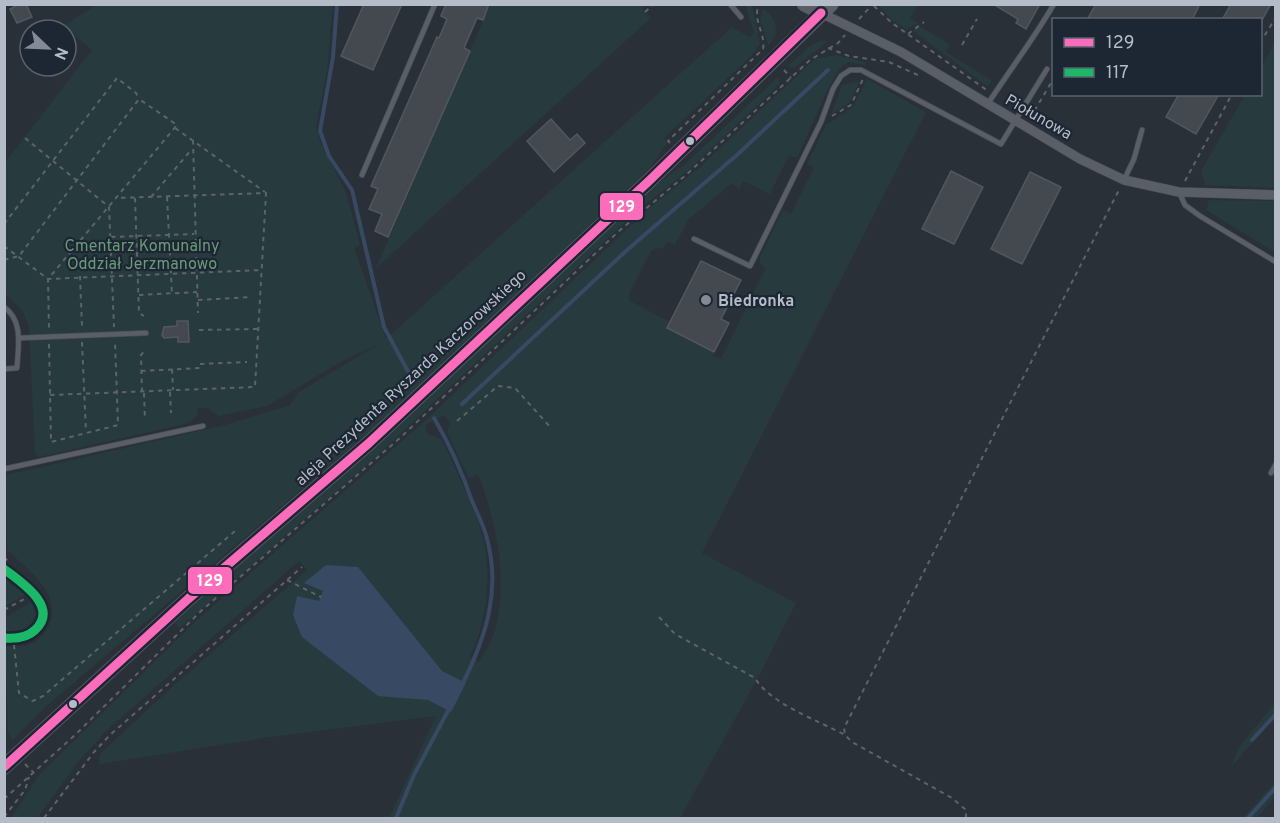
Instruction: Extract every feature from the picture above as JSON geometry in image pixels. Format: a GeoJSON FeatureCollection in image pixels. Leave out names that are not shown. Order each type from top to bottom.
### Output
{"type":"FeatureCollection","features":[{"type":"Feature","properties":{"kind":"main road","name":"aleja Prezydenta Ryszarda Kaczorowskiego"},"geometry":{"type":"LineString","coordinates":[[4,766],[188,599],[369,443],[651,179],[826,9]]}},
{"type":"Feature","properties":{"kind":"street","name":"Piołunowa"},"geometry":{"type":"LineString","coordinates":[[804,4],[826,9],[1080,159],[1124,180],[1179,192],[1275,195]]}},
{"type":"Feature","properties":{"kind":"lane"},"geometry":{"type":"LineString","coordinates":[[362,176],[435,4]]}},
{"type":"Feature","properties":{"kind":"lane"},"geometry":{"type":"LineString","coordinates":[[730,4],[741,17]]}},
{"type":"Feature","properties":{"kind":"lane"},"geometry":{"type":"LineString","coordinates":[[987,105],[1008,72],[1028,48],[1053,4]]}},
{"type":"Feature","properties":{"kind":"lane"},"geometry":{"type":"LineString","coordinates":[[694,239],[750,267],[841,76],[850,70],[866,73],[1001,144],[1047,69]]}},
{"type":"Feature","properties":{"kind":"lane"},"geometry":{"type":"LineString","coordinates":[[1124,180],[1134,159],[1142,130]]}},
{"type":"Feature","properties":{"kind":"lane"},"geometry":{"type":"LineString","coordinates":[[1179,192],[1185,205],[1200,216],[1275,262]]}},
{"type":"Feature","properties":{"kind":"lane"},"geometry":{"type":"LineString","coordinates":[[4,307],[16,321],[19,338],[17,368],[4,369]]}},
{"type":"Feature","properties":{"kind":"lane"},"geometry":{"type":"LineString","coordinates":[[19,338],[146,333]]}},
{"type":"Feature","properties":{"kind":"lane"},"geometry":{"type":"LineString","coordinates":[[4,469],[203,426]]}},
{"type":"Feature","properties":{"kind":"lane"},"geometry":{"type":"LineString","coordinates":[[1271,472],[1275,464]]}},
{"type":"Feature","properties":{"kind":"lane"},"geometry":{"type":"LineString","coordinates":[[4,569],[37,597],[43,613],[40,623],[30,637],[14,640],[4,638]]}},
{"type":"Feature","properties":{"kind":"path"},"geometry":{"type":"LineString","coordinates":[[645,12],[654,4]]}},
{"type":"Feature","properties":{"kind":"path"},"geometry":{"type":"LineString","coordinates":[[759,4],[755,15],[764,43],[763,49]]}},
{"type":"Feature","properties":{"kind":"path"},"geometry":{"type":"LineString","coordinates":[[866,12],[873,5],[908,34],[985,89]]}},
{"type":"Feature","properties":{"kind":"path"},"geometry":{"type":"LineString","coordinates":[[1262,40],[1275,17]]}},
{"type":"Feature","properties":{"kind":"path"},"geometry":{"type":"LineString","coordinates":[[962,45],[977,19]]}},
{"type":"Feature","properties":{"kind":"path"},"geometry":{"type":"LineString","coordinates":[[908,34],[924,22]]}},
{"type":"Feature","properties":{"kind":"path"},"geometry":{"type":"LineString","coordinates":[[4,799],[201,611],[401,437],[619,231],[686,175],[810,60],[838,43]]}},
{"type":"Feature","properties":{"kind":"path"},"geometry":{"type":"LineString","coordinates":[[827,48],[849,56],[889,62],[922,78]]}},
{"type":"Feature","properties":{"kind":"path"},"geometry":{"type":"LineString","coordinates":[[821,122],[851,105],[871,60]]}},
{"type":"Feature","properties":{"kind":"path"},"geometry":{"type":"LineString","coordinates":[[4,224],[53,160],[117,78],[136,93],[139,99],[177,125],[109,207],[48,279],[51,442],[118,425],[109,207],[53,160],[25,138]]}},
{"type":"Feature","properties":{"kind":"path"},"geometry":{"type":"LineString","coordinates":[[1034,119],[1033,113],[1052,80]]}},
{"type":"Feature","properties":{"kind":"path"},"geometry":{"type":"LineString","coordinates":[[1179,192],[1231,96]]}},
{"type":"Feature","properties":{"kind":"path"},"geometry":{"type":"LineString","coordinates":[[4,260],[19,255],[139,99]]}},
{"type":"Feature","properties":{"kind":"path"},"geometry":{"type":"LineString","coordinates":[[50,395],[255,387],[266,194],[263,188],[175,128]]}},
{"type":"Feature","properties":{"kind":"path"},"geometry":{"type":"LineString","coordinates":[[193,140],[198,313]]}},
{"type":"Feature","properties":{"kind":"path"},"geometry":{"type":"LineString","coordinates":[[152,197],[192,149]]}},
{"type":"Feature","properties":{"kind":"path"},"geometry":{"type":"LineString","coordinates":[[845,735],[844,728],[848,718],[1124,180]]}},
{"type":"Feature","properties":{"kind":"path"},"geometry":{"type":"LineString","coordinates":[[116,198],[266,194]]}},
{"type":"Feature","properties":{"kind":"path"},"geometry":{"type":"LineString","coordinates":[[167,197],[172,294]]}},
{"type":"Feature","properties":{"kind":"path"},"geometry":{"type":"LineString","coordinates":[[135,198],[139,313],[144,316]]}},
{"type":"Feature","properties":{"kind":"path"},"geometry":{"type":"LineString","coordinates":[[111,237],[194,234]]}},
{"type":"Feature","properties":{"kind":"path"},"geometry":{"type":"LineString","coordinates":[[4,246],[19,255],[48,279],[262,270]]}},
{"type":"Feature","properties":{"kind":"path"},"geometry":{"type":"LineString","coordinates":[[80,276],[86,433]]}},
{"type":"Feature","properties":{"kind":"path"},"geometry":{"type":"LineString","coordinates":[[139,295],[197,292]]}},
{"type":"Feature","properties":{"kind":"path"},"geometry":{"type":"LineString","coordinates":[[198,300],[250,297]]}},
{"type":"Feature","properties":{"kind":"path"},"geometry":{"type":"LineString","coordinates":[[199,330],[259,329]]}},
{"type":"Feature","properties":{"kind":"path"},"geometry":{"type":"LineString","coordinates":[[145,420],[141,355],[146,350]]}},
{"type":"Feature","properties":{"kind":"path"},"geometry":{"type":"LineString","coordinates":[[200,364],[247,362]]}},
{"type":"Feature","properties":{"kind":"path"},"geometry":{"type":"LineString","coordinates":[[141,371],[201,368]]}},
{"type":"Feature","properties":{"kind":"path"},"geometry":{"type":"LineString","coordinates":[[171,413],[172,369]]}},
{"type":"Feature","properties":{"kind":"path"},"geometry":{"type":"LineString","coordinates":[[457,421],[498,386],[515,388],[552,429]]}},
{"type":"Feature","properties":{"kind":"path"},"geometry":{"type":"LineString","coordinates":[[14,640],[19,693],[33,701],[43,696],[235,531]]}},
{"type":"Feature","properties":{"kind":"path"},"geometry":{"type":"LineString","coordinates":[[44,819],[94,752],[110,735],[302,567]]}},
{"type":"Feature","properties":{"kind":"path"},"geometry":{"type":"LineString","coordinates":[[286,580],[321,597]]}},
{"type":"Feature","properties":{"kind":"path"},"geometry":{"type":"LineString","coordinates":[[4,610],[29,597]]}},
{"type":"Feature","properties":{"kind":"path"},"geometry":{"type":"LineString","coordinates":[[659,617],[675,634],[755,678],[761,688],[790,707],[845,735],[852,742],[952,798],[966,810],[966,819]]}},
{"type":"Feature","properties":{"kind":"path"},"geometry":{"type":"LineString","coordinates":[[4,817],[25,790],[29,777]]}},
{"type":"Feature","properties":{"kind":"green space","name":"Cmentarz Komunalny Oddział Jerzmanowo"},"geometry":{"type":"Polygon","coordinates":[[[96,5],[333,5],[327,71],[316,126],[320,142],[346,192],[360,245],[354,247],[386,339],[732,27],[750,37],[754,32],[745,5],[752,5],[760,44],[751,56],[664,138],[667,143],[649,169],[376,426],[42,710],[13,740],[8,732],[5,646],[23,646],[33,643],[42,636],[52,619],[52,608],[43,586],[7,550],[6,475],[221,426],[289,406],[299,392],[377,345],[342,361],[267,406],[219,416],[207,408],[197,408],[198,414],[189,423],[39,457],[35,454],[29,328],[23,311],[5,293],[4,164],[70,78],[78,78],[78,68],[92,50],[78,38],[78,18],[76,18],[96,5]]]}},
{"type":"Feature","properties":{"kind":"green space"},"geometry":{"type":"Polygon","coordinates":[[[490,5],[645,5],[642,8],[651,18],[376,268],[490,5]]]}},
{"type":"Feature","properties":{"kind":"green space"},"geometry":{"type":"Polygon","coordinates":[[[878,5],[918,5],[910,18],[918,23],[906,29],[891,19],[878,5]]]}},
{"type":"Feature","properties":{"kind":"green space"},"geometry":{"type":"Polygon","coordinates":[[[763,8],[771,16],[776,26],[775,36],[768,45],[760,19],[763,8]]]}},
{"type":"Feature","properties":{"kind":"green space"},"geometry":{"type":"Polygon","coordinates":[[[920,27],[950,44],[946,52],[992,81],[987,86],[913,31],[920,27]]]}},
{"type":"Feature","properties":{"kind":"green space"},"geometry":{"type":"Polygon","coordinates":[[[820,41],[828,41],[794,68],[788,66],[810,46],[820,41]]]}},
{"type":"Feature","properties":{"kind":"green space"},"geometry":{"type":"Polygon","coordinates":[[[1275,42],[1275,188],[1205,185],[1201,171],[1244,96],[1262,96],[1262,66],[1275,42]]]}},
{"type":"Feature","properties":{"kind":"green space"},"geometry":{"type":"Polygon","coordinates":[[[836,55],[865,62],[866,65],[848,62],[842,67],[828,90],[797,158],[789,155],[770,194],[743,181],[739,189],[732,183],[688,220],[675,245],[667,241],[663,249],[657,248],[651,251],[629,294],[630,301],[670,322],[667,329],[714,352],[713,356],[721,359],[765,269],[760,263],[760,257],[783,210],[791,214],[814,168],[807,164],[826,125],[853,107],[867,79],[926,112],[702,553],[796,603],[760,674],[680,818],[389,818],[436,716],[270,737],[99,764],[100,754],[173,686],[307,570],[299,561],[107,730],[79,761],[37,818],[11,818],[39,775],[198,619],[425,421],[646,211],[699,168],[815,59],[836,55]],[[444,415],[427,424],[425,430],[429,435],[442,439],[473,508],[482,535],[487,562],[486,604],[480,631],[470,657],[479,662],[493,637],[498,613],[501,573],[499,553],[491,513],[478,474],[469,479],[447,432],[450,422],[444,415]]]}},
{"type":"Feature","properties":{"kind":"green space"},"geometry":{"type":"Polygon","coordinates":[[[779,76],[777,87],[688,171],[638,210],[377,456],[180,628],[174,623],[649,190],[685,164],[779,76]]]}},
{"type":"Feature","properties":{"kind":"green space"},"geometry":{"type":"Polygon","coordinates":[[[860,81],[849,103],[831,115],[842,85],[860,81]]]}},
{"type":"Feature","properties":{"kind":"green space"},"geometry":{"type":"Polygon","coordinates":[[[1209,200],[1275,201],[1275,252],[1206,210],[1209,200]]]}},
{"type":"Feature","properties":{"kind":"green space"},"geometry":{"type":"Polygon","coordinates":[[[4,577],[25,595],[5,606],[4,606],[4,577]]]}},
{"type":"Feature","properties":{"kind":"green space"},"geometry":{"type":"Polygon","coordinates":[[[31,602],[36,614],[27,632],[16,635],[5,631],[5,618],[31,602]]]}},
{"type":"Feature","properties":{"kind":"green space"},"geometry":{"type":"Polygon","coordinates":[[[1275,703],[1275,717],[1231,767],[1239,747],[1275,703]]]}},
{"type":"Feature","properties":{"kind":"green space"},"geometry":{"type":"Polygon","coordinates":[[[1275,782],[1275,797],[1257,818],[1243,818],[1275,782]]]}},
{"type":"Feature","properties":{"kind":"water"},"geometry":{"type":"Polygon","coordinates":[[[326,565],[358,567],[442,671],[466,683],[451,712],[428,700],[378,696],[302,637],[293,615],[297,596],[319,601],[323,591],[304,583],[326,565]]]}},
{"type":"Feature","properties":{"kind":"building"},"geometry":{"type":"Polygon","coordinates":[[[26,4],[32,17],[18,18],[17,23],[10,9],[26,4]]]}},
{"type":"Feature","properties":{"kind":"building"},"geometry":{"type":"Polygon","coordinates":[[[364,4],[402,4],[373,70],[341,56],[364,4]]]}},
{"type":"Feature","properties":{"kind":"building"},"geometry":{"type":"Polygon","coordinates":[[[446,4],[489,4],[483,20],[477,18],[464,48],[470,51],[388,237],[375,231],[382,214],[369,209],[378,189],[371,186],[447,19],[441,16],[446,4]]]}},
{"type":"Feature","properties":{"kind":"building"},"geometry":{"type":"Polygon","coordinates":[[[993,4],[1040,4],[1026,29],[1016,23],[1018,19],[993,4]]]}},
{"type":"Feature","properties":{"kind":"building"},"geometry":{"type":"Polygon","coordinates":[[[1096,4],[1200,4],[1193,18],[1088,18],[1096,4]]]}},
{"type":"Feature","properties":{"kind":"building"},"geometry":{"type":"Polygon","coordinates":[[[1231,4],[1271,4],[1262,20],[1262,18],[1223,18],[1231,4]]]}},
{"type":"Feature","properties":{"kind":"building"},"geometry":{"type":"Polygon","coordinates":[[[1178,96],[1218,96],[1196,134],[1166,117],[1178,96]]]}},
{"type":"Feature","properties":{"kind":"building"},"geometry":{"type":"Polygon","coordinates":[[[551,119],[570,140],[577,134],[585,143],[554,172],[527,141],[551,119]]]}},
{"type":"Feature","properties":{"kind":"building"},"geometry":{"type":"Polygon","coordinates":[[[951,171],[983,187],[954,244],[922,229],[951,171]]]}},
{"type":"Feature","properties":{"kind":"building"},"geometry":{"type":"Polygon","coordinates":[[[1030,172],[1061,187],[1022,264],[991,249],[1030,172]]]}},
{"type":"Feature","properties":{"kind":"building","name":"Biedronka"},"geometry":{"type":"Polygon","coordinates":[[[701,261],[741,280],[721,319],[729,323],[714,352],[667,328],[701,261]]]}},
{"type":"Feature","properties":{"kind":"building"},"geometry":{"type":"Polygon","coordinates":[[[177,321],[188,321],[189,342],[178,342],[178,337],[164,338],[162,335],[164,327],[177,326],[177,321]]]}},
{"type":"Feature","properties":{"kind":"waterway"},"geometry":{"type":"LineString","coordinates":[[337,4],[333,57],[320,131],[329,156],[352,190],[384,327],[412,379]]}},
{"type":"Feature","properties":{"kind":"waterway"},"geometry":{"type":"LineString","coordinates":[[462,404],[626,251],[738,154],[828,70]]}},
{"type":"Feature","properties":{"kind":"waterway"},"geometry":{"type":"LineString","coordinates":[[434,418],[460,469],[485,531],[491,555],[492,594],[489,612],[478,649],[462,685]]}},
{"type":"Feature","properties":{"kind":"waterway"},"geometry":{"type":"LineString","coordinates":[[396,818],[414,775],[450,707]]}},
{"type":"Feature","properties":{"kind":"waterway"},"geometry":{"type":"LineString","coordinates":[[1252,740],[1276,714]]}},
{"type":"Feature","properties":{"kind":"waterway"},"geometry":{"type":"LineString","coordinates":[[1248,818],[1276,787]]}},
{"type":"Feature","properties":{"kind":"transit line","name":"129"},"geometry":{"type":"LineString","coordinates":[[4,767],[188,599],[369,443],[651,179],[821,13]]}},
{"type":"Feature","properties":{"kind":"transit line","name":"117"},"geometry":{"type":"LineString","coordinates":[[4,569],[28,588],[41,604],[43,613],[42,621],[32,633],[21,637],[4,638]]}},
{"type":"Feature","properties":{"kind":"place","name":"Biedronka"},"geometry":{"type":"Point","coordinates":[706,300]}}]}
